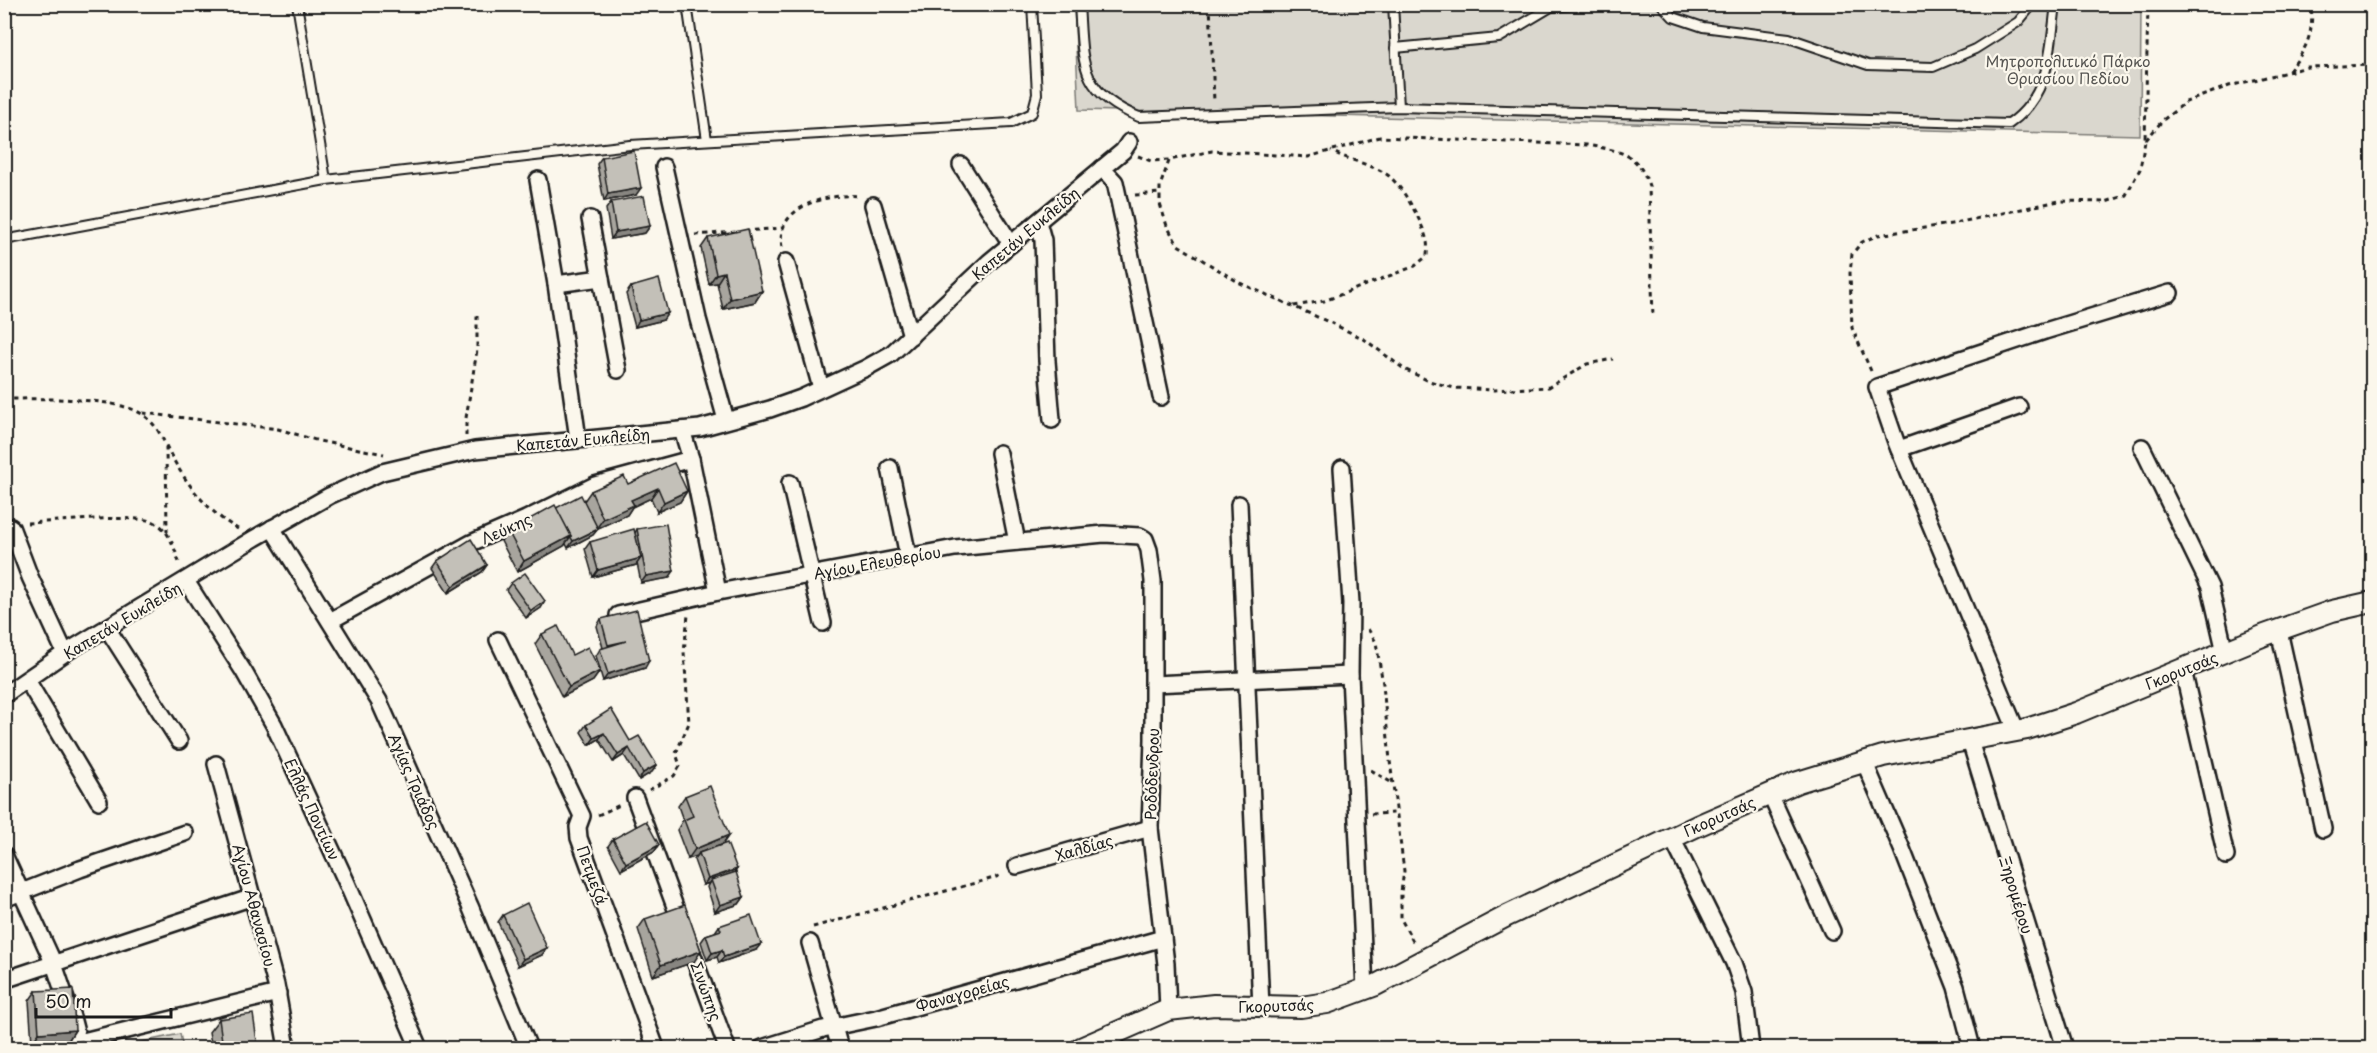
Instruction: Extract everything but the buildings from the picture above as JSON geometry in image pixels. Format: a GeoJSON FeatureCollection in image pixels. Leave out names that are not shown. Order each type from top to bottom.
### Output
{"type":"FeatureCollection","features":[{"type":"Feature","properties":{"kind":"street","name":"Καπετάν Ευκλείδη"},"geometry":{"type":"LineString","coordinates":[[4,694],[65,653],[255,538],[329,496],[359,482],[411,464],[467,452],[700,428],[770,409],[874,363],[891,354],[989,262],[1126,146]]}},
{"type":"Feature","properties":{"kind":"street"},"geometry":{"type":"LineString","coordinates":[[961,165],[1011,244]]}},
{"type":"Feature","properties":{"kind":"street"},"geometry":{"type":"LineString","coordinates":[[664,167],[698,319],[726,420]]}},
{"type":"Feature","properties":{"kind":"street"},"geometry":{"type":"LineString","coordinates":[[1102,168],[1115,182],[1161,396]]}},
{"type":"Feature","properties":{"kind":"street"},"geometry":{"type":"LineString","coordinates":[[538,180],[578,439]]}},
{"type":"Feature","properties":{"kind":"street"},"geometry":{"type":"LineString","coordinates":[[873,205],[911,336]]}},
{"type":"Feature","properties":{"kind":"street"},"geometry":{"type":"LineString","coordinates":[[591,219],[618,370]]}},
{"type":"Feature","properties":{"kind":"street"},"geometry":{"type":"LineString","coordinates":[[1038,222],[1043,240],[1047,362],[1052,420]]}},
{"type":"Feature","properties":{"kind":"street"},"geometry":{"type":"LineString","coordinates":[[786,262],[821,388]]}},
{"type":"Feature","properties":{"kind":"street"},"geometry":{"type":"LineString","coordinates":[[555,284],[601,278]]}},
{"type":"Feature","properties":{"kind":"street"},"geometry":{"type":"LineString","coordinates":[[2017,732],[1899,449],[1877,387],[2045,331],[2170,293]]}},
{"type":"Feature","properties":{"kind":"street"},"geometry":{"type":"LineString","coordinates":[[1899,449],[2019,407]]}},
{"type":"Feature","properties":{"kind":"street"},"geometry":{"type":"LineString","coordinates":[[682,430],[691,459],[718,591]]}},
{"type":"Feature","properties":{"kind":"street"},"geometry":{"type":"LineString","coordinates":[[2142,447],[2210,587],[2225,652]]}},
{"type":"Feature","properties":{"kind":"street"},"geometry":{"type":"LineString","coordinates":[[999,453],[1017,542]]}},
{"type":"Feature","properties":{"kind":"street","name":"Λεύκης"},"geometry":{"type":"LineString","coordinates":[[330,621],[471,543],[595,485],[691,459]]}},
{"type":"Feature","properties":{"kind":"street"},"geometry":{"type":"LineString","coordinates":[[890,468],[908,556]]}},
{"type":"Feature","properties":{"kind":"street"},"geometry":{"type":"LineString","coordinates":[[1342,468],[1351,603],[1350,675],[1365,989]]}},
{"type":"Feature","properties":{"kind":"street"},"geometry":{"type":"LineString","coordinates":[[790,483],[823,623]]}},
{"type":"Feature","properties":{"kind":"street"},"geometry":{"type":"LineString","coordinates":[[1239,504],[1261,1007]]}},
{"type":"Feature","properties":{"kind":"street"},"geometry":{"type":"LineString","coordinates":[[11,526],[30,577],[65,653]]}},
{"type":"Feature","properties":{"kind":"street","name":"Αγίας Τριάδος"},"geometry":{"type":"LineString","coordinates":[[272,528],[383,711],[470,906],[529,1048]]}},
{"type":"Feature","properties":{"kind":"street","name":"Αγίου Ελευθερίου"},"geometry":{"type":"LineString","coordinates":[[612,616],[718,591],[955,548],[1104,534],[1140,536],[1145,539]]}},
{"type":"Feature","properties":{"kind":"street","name":"Ροδόδενδρου"},"geometry":{"type":"LineString","coordinates":[[1145,539],[1149,550],[1153,581],[1150,828],[1163,938],[1168,1010]]}},
{"type":"Feature","properties":{"kind":"street","name":"Ελλάς Ποντίων"},"geometry":{"type":"LineString","coordinates":[[186,581],[244,672],[274,725],[346,881],[418,1048]]}},
{"type":"Feature","properties":{"kind":"street","name":"Γκορυτσάς"},"geometry":{"type":"LineString","coordinates":[[1080,1048],[1168,1010],[1214,1005],[1301,1007],[1365,989],[1507,916],[1672,838],[1808,779],[1883,756],[2017,732],[2076,713],[2332,611],[2373,602]]}},
{"type":"Feature","properties":{"kind":"street"},"geometry":{"type":"LineString","coordinates":[[107,628],[179,741]]}},
{"type":"Feature","properties":{"kind":"street"},"geometry":{"type":"LineString","coordinates":[[2279,631],[2323,829]]}},
{"type":"Feature","properties":{"kind":"street","name":"Πετμεζά"},"geometry":{"type":"LineString","coordinates":[[498,640],[582,816],[578,827],[579,838],[656,1048]]}},
{"type":"Feature","properties":{"kind":"street"},"geometry":{"type":"LineString","coordinates":[[2183,670],[2226,856]]}},
{"type":"Feature","properties":{"kind":"street"},"geometry":{"type":"LineString","coordinates":[[1153,684],[1350,675]]}},
{"type":"Feature","properties":{"kind":"street"},"geometry":{"type":"LineString","coordinates":[[27,680],[99,801]]}},
{"type":"Feature","properties":{"kind":"street","name":"Ξηρομέρου"},"geometry":{"type":"LineString","coordinates":[[1970,741],[2064,1048]]}},
{"type":"Feature","properties":{"kind":"street"},"geometry":{"type":"LineString","coordinates":[[1864,761],[1902,849],[1956,987],[1972,1048]]}},
{"type":"Feature","properties":{"kind":"street","name":"Αγίου Αθανασίου"},"geometry":{"type":"LineString","coordinates":[[216,764],[278,993],[287,1048]]}},
{"type":"Feature","properties":{"kind":"street"},"geometry":{"type":"LineString","coordinates":[[1770,794],[1832,931]]}},
{"type":"Feature","properties":{"kind":"street","name":"Σινώπης"},"geometry":{"type":"LineString","coordinates":[[635,798],[727,1048]]}},
{"type":"Feature","properties":{"kind":"street","name":"Χαλδίας"},"geometry":{"type":"LineString","coordinates":[[1017,866],[1150,828]]}},
{"type":"Feature","properties":{"kind":"street"},"geometry":{"type":"LineString","coordinates":[[4,899],[80,869],[185,833]]}},
{"type":"Feature","properties":{"kind":"street"},"geometry":{"type":"LineString","coordinates":[[1672,838],[1734,963],[1744,992],[1751,1048]]}},
{"type":"Feature","properties":{"kind":"street"},"geometry":{"type":"LineString","coordinates":[[4,855],[54,964],[80,1045],[278,993]]}},
{"type":"Feature","properties":{"kind":"street"},"geometry":{"type":"LineString","coordinates":[[4,980],[253,897]]}},
{"type":"Feature","properties":{"kind":"street","name":"Φαναγορείας"},"geometry":{"type":"LineString","coordinates":[[762,1048],[1163,938]]}},
{"type":"Feature","properties":{"kind":"street"},"geometry":{"type":"LineString","coordinates":[[810,943],[840,1048]]}},
{"type":"Feature","properties":{"kind":"lane"},"geometry":{"type":"LineString","coordinates":[[297,4],[326,180]]}},
{"type":"Feature","properties":{"kind":"lane"},"geometry":{"type":"LineString","coordinates":[[687,4],[707,140]]}},
{"type":"Feature","properties":{"kind":"lane"},"geometry":{"type":"LineString","coordinates":[[4,240],[326,180],[630,145],[1011,123],[1032,113],[1037,94],[1032,4]]}},
{"type":"Feature","properties":{"kind":"lane"},"geometry":{"type":"LineString","coordinates":[[1079,4],[1083,63],[1092,84],[1105,99],[1139,117],[1399,107],[2008,124],[2024,114],[2038,93],[2048,66],[2056,4]]}},
{"type":"Feature","properties":{"kind":"lane"},"geometry":{"type":"LineString","coordinates":[[1393,4],[1399,107]]}},
{"type":"Feature","properties":{"kind":"lane"},"geometry":{"type":"LineString","coordinates":[[1395,48],[1499,38],[1551,7],[1584,4]]}},
{"type":"Feature","properties":{"kind":"lane"},"geometry":{"type":"LineString","coordinates":[[1661,4],[1673,17],[1703,27],[1789,38],[1868,65],[1933,67],[1975,49],[2018,22],[2033,4]]}},
{"type":"Feature","properties":{"kind":"path"},"geometry":{"type":"LineString","coordinates":[[1210,4],[1215,114]]}},
{"type":"Feature","properties":{"kind":"path"},"geometry":{"type":"LineString","coordinates":[[1877,387],[1852,328],[1850,273],[1852,254],[1862,242],[1878,235],[1951,224],[2059,201],[2106,202],[2126,195],[2140,169],[2145,141],[2148,4]]}},
{"type":"Feature","properties":{"kind":"path"},"geometry":{"type":"LineString","coordinates":[[2289,72],[2305,51],[2312,30],[2311,4]]}},
{"type":"Feature","properties":{"kind":"path"},"geometry":{"type":"LineString","coordinates":[[2145,141],[2163,120],[2187,102],[2229,86],[2308,67],[2373,65]]}},
{"type":"Feature","properties":{"kind":"path"},"geometry":{"type":"LineString","coordinates":[[1126,146],[1151,161],[1169,160],[1212,151],[1308,157],[1380,136],[1587,145],[1616,151],[1634,159],[1644,172],[1648,186],[1653,318]]}},
{"type":"Feature","properties":{"kind":"path"},"geometry":{"type":"LineString","coordinates":[[1293,306],[1324,301],[1415,266],[1427,256],[1427,242],[1405,192],[1386,173],[1331,151]]}},
{"type":"Feature","properties":{"kind":"path"},"geometry":{"type":"LineString","coordinates":[[1169,160],[1160,186],[1160,204],[1167,226],[1178,245],[1240,283],[1364,339],[1404,369],[1429,381],[1454,388],[1495,390],[1549,387],[1587,364],[1613,359]]}},
{"type":"Feature","properties":{"kind":"path"},"geometry":{"type":"LineString","coordinates":[[786,262],[781,243],[782,228],[792,215],[810,202],[843,194],[859,196],[873,205]]}},
{"type":"Feature","properties":{"kind":"path"},"geometry":{"type":"LineString","coordinates":[[680,237],[782,228]]}},
{"type":"Feature","properties":{"kind":"path"},"geometry":{"type":"LineString","coordinates":[[467,452],[466,418],[477,350],[477,313]]}},
{"type":"Feature","properties":{"kind":"path"},"geometry":{"type":"LineString","coordinates":[[4,399],[74,400],[117,405],[141,413],[278,429],[319,441],[389,455]]}},
{"type":"Feature","properties":{"kind":"path"},"geometry":{"type":"LineString","coordinates":[[141,413],[156,425],[188,484],[202,501],[227,523],[255,538]]}},
{"type":"Feature","properties":{"kind":"path"},"geometry":{"type":"LineString","coordinates":[[166,445],[167,532],[186,581]]}},
{"type":"Feature","properties":{"kind":"path"},"geometry":{"type":"LineString","coordinates":[[11,526],[25,523],[127,519],[154,522],[167,532]]}},
{"type":"Feature","properties":{"kind":"path"},"geometry":{"type":"LineString","coordinates":[[580,820],[602,814],[635,798],[674,776],[680,766],[676,753],[689,723],[684,652],[689,598]]}},
{"type":"Feature","properties":{"kind":"path"},"geometry":{"type":"LineString","coordinates":[[1351,603],[1376,642],[1383,684],[1392,783],[1404,871],[1401,919],[1409,936],[1425,958]]}},
{"type":"Feature","properties":{"kind":"path"},"geometry":{"type":"LineString","coordinates":[[1355,759],[1392,783]]}},
{"type":"Feature","properties":{"kind":"path"},"geometry":{"type":"LineString","coordinates":[[1358,815],[1396,813]]}},
{"type":"Feature","properties":{"kind":"path"},"geometry":{"type":"LineString","coordinates":[[810,943],[809,931],[814,927],[994,878],[1017,866]]}},
{"type":"Feature","properties":{"kind":"green space","name":"Μητροπολιτικό Πάρκο Θριασίου Πεδίου"},"geometry":{"type":"Polygon","coordinates":[[[1074,5],[2141,5],[2140,135],[1079,110],[1074,5]]]}},
{"type":"Feature","properties":{"kind":"green space"},"geometry":{"type":"Polygon","coordinates":[[[180,1034],[183,1048],[113,1048],[180,1034]]]}}]}
